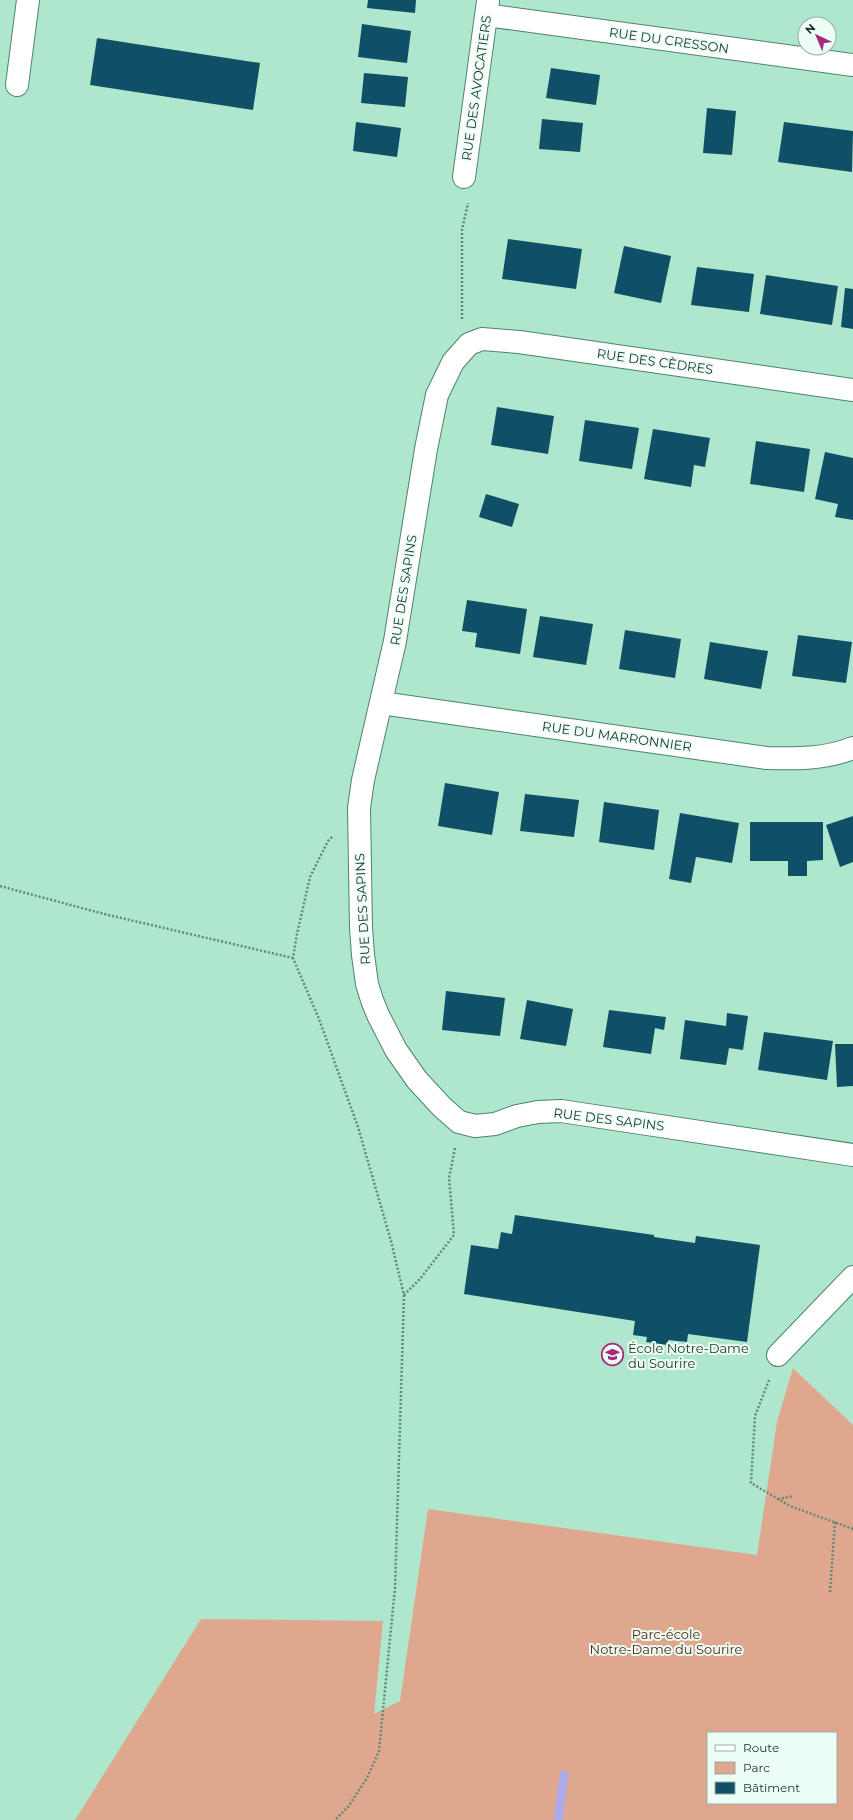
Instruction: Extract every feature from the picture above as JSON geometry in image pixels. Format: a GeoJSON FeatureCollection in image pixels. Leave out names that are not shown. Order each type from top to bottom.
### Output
{"type":"FeatureCollection","features":[{"type":"Feature","properties":{"kind":"street"},"geometry":{"type":"LineString","coordinates":[[17,85],[28,0]]}},
{"type":"Feature","properties":{"kind":"street","name":"RUE DU CRESSON"},"geometry":{"type":"LineString","coordinates":[[487,7],[853,65]]}},
{"type":"Feature","properties":{"kind":"street","name":"RUE DES AVOCATIERS"},"geometry":{"type":"LineString","coordinates":[[464,177],[487,7]]}},
{"type":"Feature","properties":{"kind":"street","name":"RUE DES CÈDRES"},"geometry":{"type":"LineString","coordinates":[[460,352],[469,344],[482,340],[519,342],[853,390]]}},
{"type":"Feature","properties":{"kind":"street","name":"RUE DES SAPINS"},"geometry":{"type":"LineString","coordinates":[[460,352],[445,376],[437,395],[424,456],[395,641],[363,780],[359,808],[362,948],[372,1000],[396,1050],[417,1080],[442,1107],[459,1122],[475,1126],[495,1124],[517,1116],[538,1112],[561,1111],[853,1155]]}},
{"type":"Feature","properties":{"kind":"street","name":"RUE DU MARRONNIER"},"geometry":{"type":"LineString","coordinates":[[381,703],[766,758],[793,759],[819,757],[853,748]]}},
{"type":"Feature","properties":{"kind":"street"},"geometry":{"type":"LineString","coordinates":[[778,1355],[853,1277]]}},
{"type":"Feature","properties":{"kind":"path"},"geometry":{"type":"LineString","coordinates":[[460,352],[462,324],[462,230],[469,194],[464,177]]}},
{"type":"Feature","properties":{"kind":"path"},"geometry":{"type":"LineString","coordinates":[[335,1820],[348,1807],[367,1778],[379,1752],[395,1588],[404,1295],[391,1241],[358,1127],[319,1019],[294,958],[297,934],[310,877],[328,841],[359,808]]}},
{"type":"Feature","properties":{"kind":"path"},"geometry":{"type":"LineString","coordinates":[[0,886],[104,914],[200,934],[294,958]]}},
{"type":"Feature","properties":{"kind":"path"},"geometry":{"type":"LineString","coordinates":[[404,1295],[420,1279],[454,1235],[449,1178],[459,1122]]}},
{"type":"Feature","properties":{"kind":"path"},"geometry":{"type":"LineString","coordinates":[[778,1355],[755,1416],[751,1483],[790,1506],[853,1529]]}},
{"type":"Feature","properties":{"kind":"path"},"geometry":{"type":"LineString","coordinates":[[778,1499],[794,1496]]}},
{"type":"Feature","properties":{"kind":"path"},"geometry":{"type":"LineString","coordinates":[[830,1592],[835,1522]]}},
{"type":"Feature","properties":{"kind":"green space","name":"Parc-école Notre-Dame du Sourire"},"geometry":{"type":"Polygon","coordinates":[[[793,1368],[853,1425],[853,1820],[75,1820],[201,1619],[383,1621],[374,1714],[400,1701],[428,1509],[757,1555],[777,1422],[793,1368]]]}},
{"type":"Feature","properties":{"kind":"building"},"geometry":{"type":"Polygon","coordinates":[[[368,0],[416,0],[415,13],[367,8],[368,0]]]}},
{"type":"Feature","properties":{"kind":"building"},"geometry":{"type":"Polygon","coordinates":[[[362,24],[411,31],[407,63],[358,57],[362,24]]]}},
{"type":"Feature","properties":{"kind":"building"},"geometry":{"type":"Polygon","coordinates":[[[97,38],[260,63],[253,110],[90,85],[97,38]]]}},
{"type":"Feature","properties":{"kind":"building"},"geometry":{"type":"Polygon","coordinates":[[[551,68],[600,75],[596,105],[546,98],[551,68]]]}},
{"type":"Feature","properties":{"kind":"building"},"geometry":{"type":"Polygon","coordinates":[[[364,73],[408,77],[405,107],[361,103],[364,73]]]}},
{"type":"Feature","properties":{"kind":"building"},"geometry":{"type":"Polygon","coordinates":[[[707,108],[736,111],[732,155],[703,153],[707,108]]]}},
{"type":"Feature","properties":{"kind":"building"},"geometry":{"type":"Polygon","coordinates":[[[542,119],[583,123],[580,152],[539,149],[542,119]]]}},
{"type":"Feature","properties":{"kind":"building"},"geometry":{"type":"Polygon","coordinates":[[[356,122],[401,128],[397,157],[353,151],[356,122]]]}},
{"type":"Feature","properties":{"kind":"building"},"geometry":{"type":"Polygon","coordinates":[[[784,122],[853,131],[852,172],[778,162],[784,122]]]}},
{"type":"Feature","properties":{"kind":"building"},"geometry":{"type":"Polygon","coordinates":[[[508,239],[582,249],[576,289],[502,279],[508,239]]]}},
{"type":"Feature","properties":{"kind":"building"},"geometry":{"type":"Polygon","coordinates":[[[624,246],[671,256],[661,303],[614,293],[624,246]]]}},
{"type":"Feature","properties":{"kind":"building"},"geometry":{"type":"Polygon","coordinates":[[[697,267],[754,274],[749,312],[691,305],[697,267]]]}},
{"type":"Feature","properties":{"kind":"building"},"geometry":{"type":"Polygon","coordinates":[[[766,275],[838,286],[832,325],[760,314],[766,275]]]}},
{"type":"Feature","properties":{"kind":"building"},"geometry":{"type":"Polygon","coordinates":[[[845,288],[853,289],[853,329],[841,327],[845,288]]]}},
{"type":"Feature","properties":{"kind":"building"},"geometry":{"type":"Polygon","coordinates":[[[497,407],[554,416],[548,454],[491,445],[497,407]]]}},
{"type":"Feature","properties":{"kind":"building"},"geometry":{"type":"Polygon","coordinates":[[[585,420],[639,428],[632,469],[579,461],[585,420]]]}},
{"type":"Feature","properties":{"kind":"building"},"geometry":{"type":"Polygon","coordinates":[[[653,429],[710,438],[705,467],[694,465],[691,487],[644,479],[653,429]]]}},
{"type":"Feature","properties":{"kind":"building"},"geometry":{"type":"Polygon","coordinates":[[[756,441],[810,449],[804,492],[750,484],[756,441]]]}},
{"type":"Feature","properties":{"kind":"building"},"geometry":{"type":"Polygon","coordinates":[[[825,452],[853,458],[853,520],[835,517],[838,504],[815,499],[825,452]]]}},
{"type":"Feature","properties":{"kind":"building"},"geometry":{"type":"Polygon","coordinates":[[[486,494],[519,504],[512,527],[479,517],[486,494]]]}},
{"type":"Feature","properties":{"kind":"building"},"geometry":{"type":"Polygon","coordinates":[[[467,600],[527,609],[520,654],[475,647],[477,633],[462,631],[467,600]]]}},
{"type":"Feature","properties":{"kind":"building"},"geometry":{"type":"Polygon","coordinates":[[[540,616],[593,624],[586,665],[533,657],[540,616]]]}},
{"type":"Feature","properties":{"kind":"building"},"geometry":{"type":"Polygon","coordinates":[[[625,630],[681,639],[675,678],[619,669],[625,630]]]}},
{"type":"Feature","properties":{"kind":"building"},"geometry":{"type":"Polygon","coordinates":[[[798,635],[852,642],[846,683],[792,676],[798,635]]]}},
{"type":"Feature","properties":{"kind":"building"},"geometry":{"type":"Polygon","coordinates":[[[710,642],[768,651],[761,689],[704,679],[710,642]]]}},
{"type":"Feature","properties":{"kind":"building"},"geometry":{"type":"Polygon","coordinates":[[[445,783],[499,792],[492,835],[438,826],[445,783]]]}},
{"type":"Feature","properties":{"kind":"building"},"geometry":{"type":"Polygon","coordinates":[[[525,794],[579,800],[574,837],[520,831],[525,794]]]}},
{"type":"Feature","properties":{"kind":"building"},"geometry":{"type":"Polygon","coordinates":[[[604,802],[659,810],[654,850],[599,842],[604,802]]]}},
{"type":"Feature","properties":{"kind":"building"},"geometry":{"type":"Polygon","coordinates":[[[680,813],[739,823],[732,863],[696,857],[691,883],[669,879],[680,813]]]}},
{"type":"Feature","properties":{"kind":"building"},"geometry":{"type":"Polygon","coordinates":[[[853,816],[853,862],[840,867],[826,825],[853,816]]]}},
{"type":"Feature","properties":{"kind":"building"},"geometry":{"type":"Polygon","coordinates":[[[750,822],[823,822],[823,860],[807,861],[807,876],[788,876],[788,861],[750,861],[750,822]]]}},
{"type":"Feature","properties":{"kind":"building"},"geometry":{"type":"Polygon","coordinates":[[[446,991],[505,998],[500,1036],[442,1030],[446,991]]]}},
{"type":"Feature","properties":{"kind":"building"},"geometry":{"type":"Polygon","coordinates":[[[527,1000],[573,1009],[566,1046],[520,1039],[527,1000]]]}},
{"type":"Feature","properties":{"kind":"building"},"geometry":{"type":"Polygon","coordinates":[[[609,1010],[666,1017],[664,1030],[655,1028],[651,1054],[603,1047],[609,1010]]]}},
{"type":"Feature","properties":{"kind":"building"},"geometry":{"type":"Polygon","coordinates":[[[727,1013],[748,1016],[743,1050],[729,1048],[726,1065],[680,1059],[685,1020],[726,1026],[727,1013]]]}},
{"type":"Feature","properties":{"kind":"building"},"geometry":{"type":"Polygon","coordinates":[[[764,1032],[833,1041],[827,1080],[758,1070],[764,1032]]]}},
{"type":"Feature","properties":{"kind":"building"},"geometry":{"type":"Polygon","coordinates":[[[835,1044],[853,1044],[853,1086],[837,1087],[835,1044]]]}},
{"type":"Feature","properties":{"kind":"building"},"geometry":{"type":"Polygon","coordinates":[[[515,1215],[654,1235],[654,1237],[695,1243],[696,1236],[760,1245],[747,1342],[688,1334],[687,1342],[668,1340],[668,1345],[646,1342],[647,1337],[633,1335],[635,1321],[464,1294],[471,1245],[498,1249],[501,1232],[512,1234],[515,1215]]]}},
{"type":"Feature","properties":{"kind":"waterway"},"geometry":{"type":"LineString","coordinates":[[558,1820],[564,1775]]}},
{"type":"Feature","properties":{"kind":"place","name":"École Notre-Dame du Sourire"},"geometry":{"type":"Point","coordinates":[613,1355]}}]}
